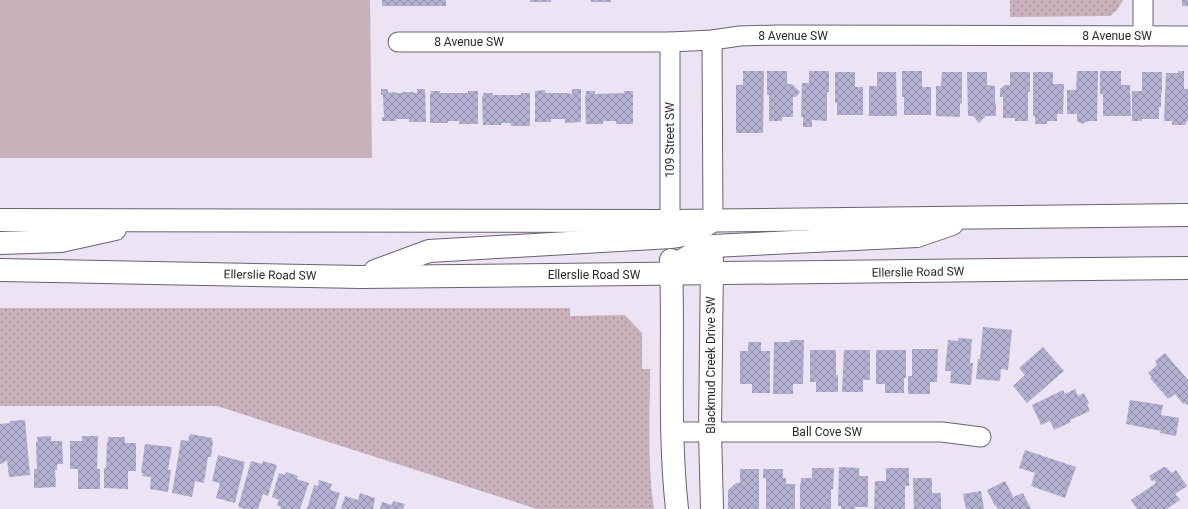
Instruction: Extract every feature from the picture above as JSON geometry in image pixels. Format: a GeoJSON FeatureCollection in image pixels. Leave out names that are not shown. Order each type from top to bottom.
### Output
{"type":"FeatureCollection","features":[{"type":"Feature","properties":{"kind":"main road"},"geometry":{"type":"LineString","coordinates":[[0,220],[160,219],[670,229],[684,236],[696,232],[713,220],[1188,215]]}},
{"type":"Feature","properties":{"kind":"main road"},"geometry":{"type":"LineString","coordinates":[[672,274],[683,260],[693,254],[713,246],[917,236],[975,218]]}},
{"type":"Feature","properties":{"kind":"main road"},"geometry":{"type":"LineString","coordinates":[[0,243],[61,241],[160,219]]}},
{"type":"Feature","properties":{"kind":"main road","name":"Blackmud Creek Drive SW"},"geometry":{"type":"LineString","coordinates":[[712,509],[710,432],[711,274],[713,220]]}},
{"type":"Feature","properties":{"kind":"main road"},"geometry":{"type":"LineString","coordinates":[[670,229],[672,274],[672,432],[674,482],[677,509]]}},
{"type":"Feature","properties":{"kind":"main road"},"geometry":{"type":"LineString","coordinates":[[361,277],[429,251],[670,229]]}},
{"type":"Feature","properties":{"kind":"main road","name":"Ellerslie Road SW"},"geometry":{"type":"LineString","coordinates":[[0,270],[361,277],[1188,268]]}},
{"type":"Feature","properties":{"kind":"street"},"geometry":{"type":"LineString","coordinates":[[1142,0],[1142,36]]}},
{"type":"Feature","properties":{"kind":"street","name":"8 Avenue SW"},"geometry":{"type":"LineString","coordinates":[[398,42],[670,42],[712,40],[740,36],[778,35],[1188,36]]}},
{"type":"Feature","properties":{"kind":"street"},"geometry":{"type":"LineString","coordinates":[[712,40],[713,220]]}},
{"type":"Feature","properties":{"kind":"street","name":"109 Street SW"},"geometry":{"type":"LineString","coordinates":[[670,42],[670,229]]}},
{"type":"Feature","properties":{"kind":"street","name":"Ball Cove SW"},"geometry":{"type":"LineString","coordinates":[[672,432],[942,432],[981,438]]}},
{"type":"Feature","properties":{"kind":"shaded area"},"geometry":{"type":"Polygon","coordinates":[[[0,0],[370,0],[372,158],[0,158],[0,0]]]}},
{"type":"Feature","properties":{"kind":"shaded area"},"geometry":{"type":"Polygon","coordinates":[[[1010,0],[1123,0],[1117,10],[1110,16],[1010,17],[1010,0]]]}},
{"type":"Feature","properties":{"kind":"shaded area"},"geometry":{"type":"Polygon","coordinates":[[[0,308],[570,308],[570,316],[625,315],[642,333],[642,369],[650,369],[650,474],[654,509],[537,509],[217,406],[0,406],[0,308]]]}},
{"type":"Feature","properties":{"kind":"building"},"geometry":{"type":"Polygon","coordinates":[[[382,0],[446,0],[446,6],[382,6],[382,0]]]}},
{"type":"Feature","properties":{"kind":"building"},"geometry":{"type":"Polygon","coordinates":[[[530,0],[551,0],[551,2],[530,2],[530,0]]]}},
{"type":"Feature","properties":{"kind":"building"},"geometry":{"type":"Polygon","coordinates":[[[591,0],[611,0],[611,2],[591,2],[591,0]]]}},
{"type":"Feature","properties":{"kind":"building"},"geometry":{"type":"Polygon","coordinates":[[[1182,0],[1188,0],[1188,6],[1182,6],[1182,0]]]}},
{"type":"Feature","properties":{"kind":"building"},"geometry":{"type":"Polygon","coordinates":[[[743,71],[764,71],[763,133],[736,133],[736,85],[743,85],[743,71]]]}},
{"type":"Feature","properties":{"kind":"building"},"geometry":{"type":"Polygon","coordinates":[[[767,71],[787,71],[787,84],[792,84],[800,92],[796,97],[793,97],[793,117],[782,117],[782,121],[769,121],[767,71]]]}},
{"type":"Feature","properties":{"kind":"building"},"geometry":{"type":"Polygon","coordinates":[[[809,71],[829,71],[827,121],[812,120],[812,127],[803,127],[803,117],[801,117],[802,83],[809,83],[809,71]]]}},
{"type":"Feature","properties":{"kind":"building"},"geometry":{"type":"Polygon","coordinates":[[[902,71],[922,71],[922,87],[931,87],[931,115],[904,115],[902,71]]]}},
{"type":"Feature","properties":{"kind":"building"},"geometry":{"type":"Polygon","coordinates":[[[1077,71],[1098,71],[1097,121],[1088,121],[1082,124],[1077,121],[1077,114],[1067,114],[1067,90],[1076,90],[1077,71]]]}},
{"type":"Feature","properties":{"kind":"building"},"geometry":{"type":"Polygon","coordinates":[[[1100,71],[1121,71],[1121,85],[1130,85],[1131,116],[1103,116],[1103,94],[1100,94],[1100,71]]]}},
{"type":"Feature","properties":{"kind":"building"},"geometry":{"type":"Polygon","coordinates":[[[1178,71],[1184,71],[1184,89],[1188,89],[1188,121],[1186,121],[1186,125],[1172,125],[1172,121],[1164,121],[1166,73],[1178,73],[1178,71]]]}},
{"type":"Feature","properties":{"kind":"building"},"geometry":{"type":"Polygon","coordinates":[[[835,72],[855,72],[855,87],[863,87],[863,115],[837,115],[837,103],[835,103],[835,72]]]}},
{"type":"Feature","properties":{"kind":"building"},"geometry":{"type":"Polygon","coordinates":[[[877,72],[896,72],[897,116],[869,116],[869,86],[877,86],[877,72]]]}},
{"type":"Feature","properties":{"kind":"building"},"geometry":{"type":"Polygon","coordinates":[[[942,72],[962,72],[962,104],[960,103],[960,117],[936,116],[936,86],[941,86],[942,72]]]}},
{"type":"Feature","properties":{"kind":"building"},"geometry":{"type":"Polygon","coordinates":[[[967,72],[987,72],[987,85],[995,86],[996,115],[986,116],[979,123],[973,116],[968,116],[967,72]]]}},
{"type":"Feature","properties":{"kind":"building"},"geometry":{"type":"Polygon","coordinates":[[[1010,72],[1030,72],[1028,121],[1015,121],[1015,118],[1003,118],[1003,97],[1000,97],[1000,89],[1005,85],[1010,85],[1010,72]]]}},
{"type":"Feature","properties":{"kind":"building"},"geometry":{"type":"Polygon","coordinates":[[[1033,72],[1053,72],[1053,84],[1064,84],[1063,114],[1057,114],[1057,121],[1047,121],[1047,124],[1035,124],[1035,116],[1033,116],[1033,72]]]}},
{"type":"Feature","properties":{"kind":"building"},"geometry":{"type":"Polygon","coordinates":[[[1142,72],[1162,72],[1162,93],[1161,107],[1159,107],[1159,119],[1142,119],[1142,121],[1132,121],[1132,91],[1142,91],[1142,72]]]}},
{"type":"Feature","properties":{"kind":"building"},"geometry":{"type":"Polygon","coordinates":[[[381,89],[388,89],[388,93],[417,93],[417,89],[425,89],[426,122],[409,122],[409,119],[382,121],[382,117],[384,117],[383,95],[381,95],[381,89]]]}},
{"type":"Feature","properties":{"kind":"building"},"geometry":{"type":"Polygon","coordinates":[[[572,89],[581,89],[581,122],[565,123],[565,119],[551,119],[551,122],[535,122],[535,91],[545,90],[545,93],[572,94],[572,89]]]}},
{"type":"Feature","properties":{"kind":"building"},"geometry":{"type":"Polygon","coordinates":[[[431,91],[440,91],[440,93],[468,93],[468,91],[478,91],[478,124],[459,124],[459,121],[448,121],[448,123],[430,123],[431,91]]]}},
{"type":"Feature","properties":{"kind":"building"},"geometry":{"type":"Polygon","coordinates":[[[586,91],[595,91],[595,94],[624,93],[624,91],[633,91],[633,124],[616,124],[616,121],[603,121],[603,124],[586,124],[586,91]]]}},
{"type":"Feature","properties":{"kind":"building"},"geometry":{"type":"Polygon","coordinates":[[[483,93],[493,93],[493,95],[521,95],[521,93],[530,93],[530,126],[511,126],[511,123],[501,123],[501,125],[483,125],[483,93]]]}},
{"type":"Feature","properties":{"kind":"building"},"geometry":{"type":"Polygon","coordinates":[[[983,327],[1012,330],[1008,370],[1001,369],[1000,381],[976,379],[978,359],[980,359],[983,327]]]}},
{"type":"Feature","properties":{"kind":"building"},"geometry":{"type":"Polygon","coordinates":[[[958,338],[972,339],[970,363],[973,363],[971,385],[950,383],[951,371],[945,371],[948,340],[958,341],[958,338]]]}},
{"type":"Feature","properties":{"kind":"building"},"geometry":{"type":"Polygon","coordinates":[[[790,340],[804,340],[803,384],[793,384],[793,394],[773,394],[774,342],[790,342],[790,340]]]}},
{"type":"Feature","properties":{"kind":"building"},"geometry":{"type":"Polygon","coordinates":[[[748,342],[761,342],[761,351],[770,351],[770,393],[752,393],[752,384],[740,384],[740,351],[748,351],[748,342]]]}},
{"type":"Feature","properties":{"kind":"building"},"geometry":{"type":"Polygon","coordinates":[[[1043,347],[1064,371],[1027,403],[1013,386],[1025,375],[1019,368],[1043,347]]]}},
{"type":"Feature","properties":{"kind":"building"},"geometry":{"type":"Polygon","coordinates":[[[912,349],[938,349],[937,382],[930,382],[930,394],[908,394],[908,376],[912,376],[912,349]]]}},
{"type":"Feature","properties":{"kind":"building"},"geometry":{"type":"Polygon","coordinates":[[[810,350],[836,350],[838,392],[816,392],[816,382],[810,382],[810,350]]]}},
{"type":"Feature","properties":{"kind":"building"},"geometry":{"type":"Polygon","coordinates":[[[844,350],[870,350],[870,380],[863,380],[863,392],[842,392],[844,350]]]}},
{"type":"Feature","properties":{"kind":"building"},"geometry":{"type":"Polygon","coordinates":[[[876,350],[906,350],[906,378],[904,378],[904,393],[885,393],[885,384],[876,384],[876,350]]]}},
{"type":"Feature","properties":{"kind":"building"},"geometry":{"type":"Polygon","coordinates":[[[1165,353],[1188,380],[1187,405],[1185,403],[1183,404],[1175,394],[1168,399],[1150,378],[1152,377],[1148,373],[1157,365],[1155,361],[1165,353]]]}},
{"type":"Feature","properties":{"kind":"building"},"geometry":{"type":"Polygon","coordinates":[[[1075,389],[1078,396],[1084,393],[1089,403],[1087,404],[1090,411],[1070,420],[1071,422],[1054,430],[1050,421],[1041,425],[1032,405],[1063,390],[1065,394],[1075,389]]]}},
{"type":"Feature","properties":{"kind":"building"},"geometry":{"type":"Polygon","coordinates":[[[1130,400],[1163,405],[1161,415],[1179,418],[1176,436],[1160,433],[1161,431],[1126,424],[1130,400]]]}},
{"type":"Feature","properties":{"kind":"building"},"geometry":{"type":"Polygon","coordinates":[[[25,420],[30,475],[9,477],[7,460],[0,464],[0,424],[10,423],[10,421],[25,420]]]}},
{"type":"Feature","properties":{"kind":"building"},"geometry":{"type":"Polygon","coordinates":[[[190,434],[212,438],[213,441],[211,457],[208,457],[204,483],[195,481],[192,497],[172,493],[181,440],[188,441],[190,434]]]}},
{"type":"Feature","properties":{"kind":"building"},"geometry":{"type":"Polygon","coordinates":[[[51,436],[51,441],[62,441],[63,464],[57,464],[57,470],[55,470],[56,487],[34,488],[34,469],[37,469],[37,437],[51,436]]]}},
{"type":"Feature","properties":{"kind":"building"},"geometry":{"type":"Polygon","coordinates":[[[82,436],[98,436],[97,469],[100,469],[100,489],[78,489],[78,469],[70,469],[70,441],[82,441],[82,436]]]}},
{"type":"Feature","properties":{"kind":"building"},"geometry":{"type":"Polygon","coordinates":[[[108,437],[125,437],[125,443],[136,443],[136,471],[128,471],[128,489],[104,488],[104,468],[106,468],[108,437]]]}},
{"type":"Feature","properties":{"kind":"building"},"geometry":{"type":"Polygon","coordinates":[[[145,444],[172,447],[168,470],[171,470],[168,492],[150,489],[151,477],[142,476],[143,473],[141,473],[145,444]]]}},
{"type":"Feature","properties":{"kind":"building"},"geometry":{"type":"Polygon","coordinates":[[[1025,450],[1076,467],[1065,498],[1031,486],[1035,473],[1019,468],[1025,450]]]}},
{"type":"Feature","properties":{"kind":"building"},"geometry":{"type":"Polygon","coordinates":[[[218,455],[245,462],[235,503],[216,498],[220,483],[212,481],[218,455]]]}},
{"type":"Feature","properties":{"kind":"building"},"geometry":{"type":"Polygon","coordinates":[[[251,461],[262,464],[263,461],[277,465],[268,496],[263,494],[258,509],[245,509],[238,507],[251,461]]]}},
{"type":"Feature","properties":{"kind":"building"},"geometry":{"type":"Polygon","coordinates":[[[839,467],[859,468],[859,476],[868,476],[868,507],[841,509],[841,506],[838,506],[839,467]]]}},
{"type":"Feature","properties":{"kind":"building"},"geometry":{"type":"Polygon","coordinates":[[[1164,467],[1172,473],[1176,470],[1187,486],[1175,494],[1180,500],[1167,509],[1137,509],[1131,500],[1156,483],[1154,480],[1152,481],[1149,476],[1164,467]]]}},
{"type":"Feature","properties":{"kind":"building"},"geometry":{"type":"Polygon","coordinates":[[[812,468],[834,468],[833,489],[831,489],[831,509],[800,509],[801,478],[812,478],[812,468]]]}},
{"type":"Feature","properties":{"kind":"building"},"geometry":{"type":"Polygon","coordinates":[[[886,468],[909,468],[909,486],[905,486],[905,509],[874,509],[875,481],[886,481],[886,468]]]}},
{"type":"Feature","properties":{"kind":"building"},"geometry":{"type":"Polygon","coordinates":[[[740,469],[759,469],[759,509],[728,509],[728,490],[736,483],[740,483],[740,469]]]}},
{"type":"Feature","properties":{"kind":"building"},"geometry":{"type":"Polygon","coordinates":[[[763,469],[783,469],[783,478],[786,478],[786,484],[795,484],[795,509],[766,509],[766,478],[763,478],[763,469]]]}},
{"type":"Feature","properties":{"kind":"building"},"geometry":{"type":"Polygon","coordinates":[[[286,472],[298,476],[297,479],[309,483],[300,509],[280,509],[281,507],[277,505],[279,500],[272,497],[279,473],[285,475],[286,472]]]}},
{"type":"Feature","properties":{"kind":"building"},"geometry":{"type":"Polygon","coordinates":[[[913,478],[932,478],[932,493],[941,493],[941,509],[914,509],[913,478]]]}},
{"type":"Feature","properties":{"kind":"building"},"geometry":{"type":"Polygon","coordinates":[[[319,480],[332,484],[330,490],[340,493],[335,509],[307,509],[314,485],[318,486],[319,480]]]}},
{"type":"Feature","properties":{"kind":"building"},"geometry":{"type":"Polygon","coordinates":[[[1005,481],[1014,498],[1015,496],[1023,493],[1031,509],[998,509],[995,506],[987,490],[1005,481]]]}},
{"type":"Feature","properties":{"kind":"building"},"geometry":{"type":"Polygon","coordinates":[[[981,491],[984,509],[966,509],[963,494],[981,491]]]}},
{"type":"Feature","properties":{"kind":"building"},"geometry":{"type":"Polygon","coordinates":[[[360,493],[375,498],[373,509],[341,509],[345,496],[358,500],[360,493]]]}},
{"type":"Feature","properties":{"kind":"building"},"geometry":{"type":"Polygon","coordinates":[[[393,501],[405,504],[403,509],[380,509],[382,502],[392,505],[393,501]]]}}]}
